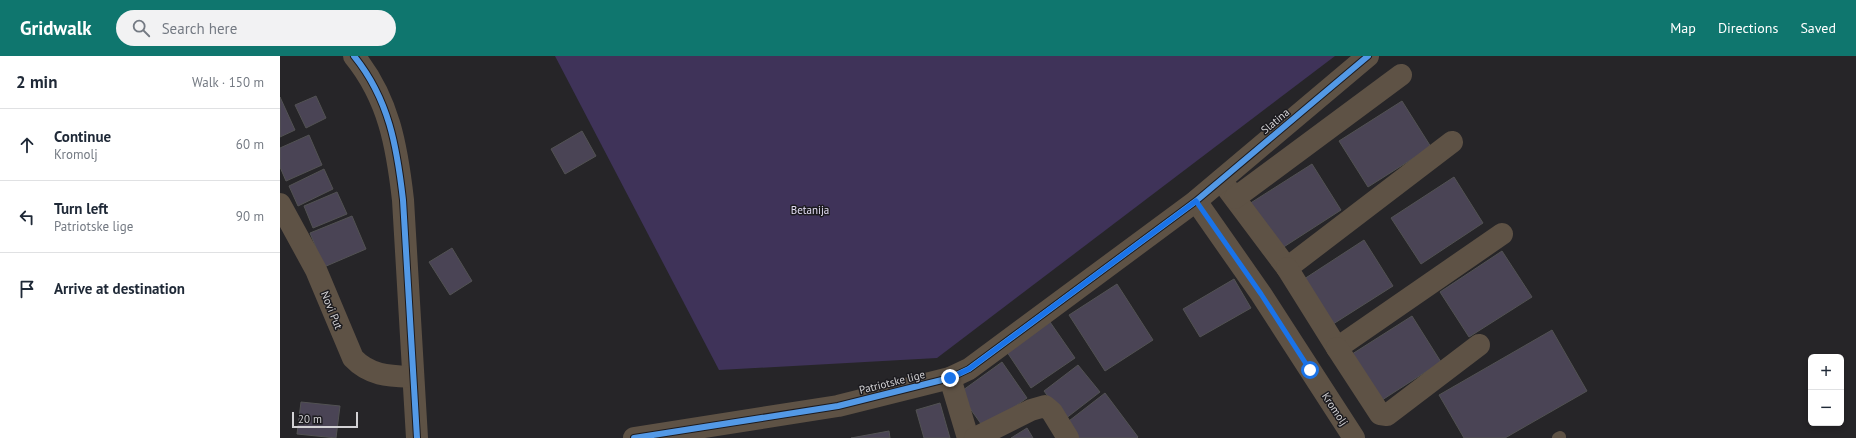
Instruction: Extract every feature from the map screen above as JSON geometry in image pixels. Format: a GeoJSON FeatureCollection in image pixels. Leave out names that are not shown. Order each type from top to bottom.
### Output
{"type":"FeatureCollection","features":[{"type":"Feature","properties":{"kind":"street"},"geometry":{"type":"LineString","coordinates":[[354,56],[371,80],[382,103],[392,130],[399,164],[403,200],[417,438]]}},
{"type":"Feature","properties":{"kind":"street","name":"Slatina"},"geometry":{"type":"LineString","coordinates":[[1196,201],[1368,56]]}},
{"type":"Feature","properties":{"kind":"street"},"geometry":{"type":"LineString","coordinates":[[1235,198],[1401,75]]}},
{"type":"Feature","properties":{"kind":"street"},"geometry":{"type":"LineString","coordinates":[[1287,268],[1452,142]]}},
{"type":"Feature","properties":{"kind":"street"},"geometry":{"type":"LineString","coordinates":[[1221,180],[1287,268],[1380,414],[1387,415],[1479,345]]}},
{"type":"Feature","properties":{"kind":"street","name":"Patriotske lige"},"geometry":{"type":"LineString","coordinates":[[634,438],[838,406],[950,378],[969,369],[1196,201]]}},
{"type":"Feature","properties":{"kind":"street","name":"Kromolj"},"geometry":{"type":"LineString","coordinates":[[1196,201],[1261,294],[1354,438]]}},
{"type":"Feature","properties":{"kind":"street","name":"Novi Put"},"geometry":{"type":"LineString","coordinates":[[280,204],[316,270],[353,358],[361,366],[376,374],[413,377]]}},
{"type":"Feature","properties":{"kind":"street"},"geometry":{"type":"LineString","coordinates":[[1337,348],[1502,234]]}},
{"type":"Feature","properties":{"kind":"street"},"geometry":{"type":"LineString","coordinates":[[950,378],[968,438]]}},
{"type":"Feature","properties":{"kind":"street"},"geometry":{"type":"LineString","coordinates":[[975,438],[1031,410],[1045,406],[1052,412],[1068,438]]}},
{"type":"Feature","properties":{"kind":"green space","name":"Betanija"},"geometry":{"type":"Polygon","coordinates":[[[555,56],[1335,56],[937,358],[719,370],[555,56]]]}},
{"type":"Feature","properties":{"kind":"building"},"geometry":{"type":"Polygon","coordinates":[[[316,96],[326,118],[306,128],[295,105],[316,96]]]}},
{"type":"Feature","properties":{"kind":"building"},"geometry":{"type":"Polygon","coordinates":[[[280,97],[295,130],[280,137],[280,97]]]}},
{"type":"Feature","properties":{"kind":"building"},"geometry":{"type":"Polygon","coordinates":[[[1402,101],[1431,147],[1368,187],[1339,141],[1402,101]]]}},
{"type":"Feature","properties":{"kind":"building"},"geometry":{"type":"Polygon","coordinates":[[[582,131],[596,156],[565,174],[551,149],[582,131]]]}},
{"type":"Feature","properties":{"kind":"building"},"geometry":{"type":"Polygon","coordinates":[[[309,135],[322,165],[286,181],[280,167],[280,148],[309,135]]]}},
{"type":"Feature","properties":{"kind":"building"},"geometry":{"type":"Polygon","coordinates":[[[1312,164],[1341,210],[1279,250],[1249,204],[1312,164]]]}},
{"type":"Feature","properties":{"kind":"building"},"geometry":{"type":"Polygon","coordinates":[[[324,169],[333,189],[298,206],[289,186],[324,169]]]}},
{"type":"Feature","properties":{"kind":"building"},"geometry":{"type":"Polygon","coordinates":[[[1454,177],[1483,223],[1421,264],[1391,218],[1454,177]]]}},
{"type":"Feature","properties":{"kind":"building"},"geometry":{"type":"Polygon","coordinates":[[[337,192],[347,214],[313,228],[304,206],[337,192]]]}},
{"type":"Feature","properties":{"kind":"building"},"geometry":{"type":"Polygon","coordinates":[[[352,216],[366,249],[324,267],[310,233],[352,216]]]}},
{"type":"Feature","properties":{"kind":"building"},"geometry":{"type":"Polygon","coordinates":[[[1364,240],[1393,286],[1330,326],[1301,281],[1364,240]]]}},
{"type":"Feature","properties":{"kind":"building"},"geometry":{"type":"Polygon","coordinates":[[[452,248],[472,281],[450,295],[429,262],[452,248]]]}},
{"type":"Feature","properties":{"kind":"building"},"geometry":{"type":"Polygon","coordinates":[[[1502,251],[1532,297],[1469,337],[1440,292],[1502,251]]]}},
{"type":"Feature","properties":{"kind":"building"},"geometry":{"type":"Polygon","coordinates":[[[1234,279],[1251,308],[1200,337],[1183,309],[1234,279]]]}},
{"type":"Feature","properties":{"kind":"building"},"geometry":{"type":"Polygon","coordinates":[[[1117,284],[1153,340],[1105,371],[1069,315],[1117,284]]]}},
{"type":"Feature","properties":{"kind":"building"},"geometry":{"type":"Polygon","coordinates":[[[1412,316],[1441,362],[1379,402],[1349,356],[1412,316]]]}},
{"type":"Feature","properties":{"kind":"building"},"geometry":{"type":"Polygon","coordinates":[[[1050,322],[1075,358],[1031,388],[1007,352],[1050,322]]]}},
{"type":"Feature","properties":{"kind":"building"},"geometry":{"type":"Polygon","coordinates":[[[1552,330],[1587,391],[1505,438],[1464,438],[1439,395],[1552,330]]]}},
{"type":"Feature","properties":{"kind":"building"},"geometry":{"type":"Polygon","coordinates":[[[1002,362],[1027,398],[984,428],[959,393],[1002,362]]]}},
{"type":"Feature","properties":{"kind":"building"},"geometry":{"type":"Polygon","coordinates":[[[1078,365],[1100,392],[1065,419],[1044,391],[1078,365]]]}},
{"type":"Feature","properties":{"kind":"building"},"geometry":{"type":"Polygon","coordinates":[[[1105,393],[1138,437],[1137,438],[1076,438],[1065,424],[1105,393]]]}},
{"type":"Feature","properties":{"kind":"building"},"geometry":{"type":"Polygon","coordinates":[[[301,402],[340,406],[336,438],[297,434],[301,402]]]}},
{"type":"Feature","properties":{"kind":"building"},"geometry":{"type":"Polygon","coordinates":[[[940,403],[950,438],[924,438],[916,410],[940,403]]]}},
{"type":"Feature","properties":{"kind":"building"},"geometry":{"type":"Polygon","coordinates":[[[1027,428],[1033,438],[1011,438],[1027,428]]]}},
{"type":"Feature","properties":{"kind":"building"},"geometry":{"type":"Polygon","coordinates":[[[889,431],[890,438],[851,438],[889,431]]]}},
{"type":"Feature","properties":{"kind":"cycle path"},"geometry":{"type":"LineString","coordinates":[[354,56],[376,89],[389,124],[398,161],[403,200],[417,438]]}},
{"type":"Feature","properties":{"kind":"cycle path"},"geometry":{"type":"LineString","coordinates":[[634,438],[838,406],[950,378],[969,369],[1196,201],[1368,56]]}},
{"type":"Feature","properties":{"kind":"route"},"geometry":{"type":"LineString","coordinates":[[950,378],[969,369],[1196,201],[1261,294],[1310,370]]}}]}
